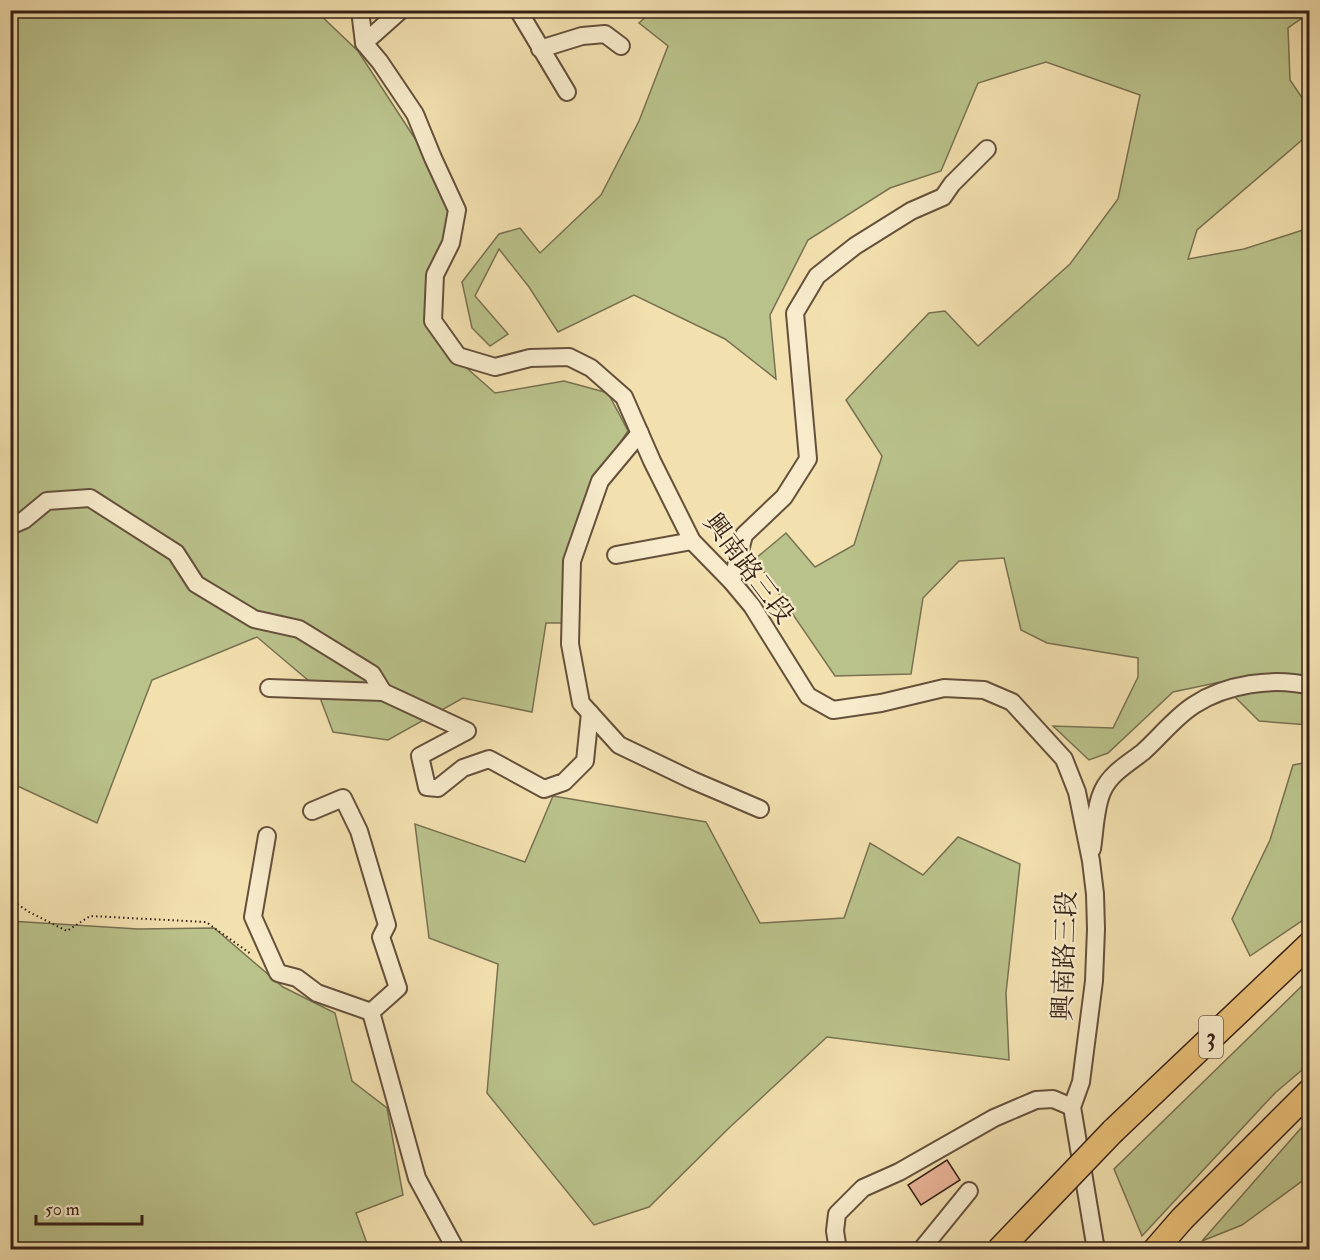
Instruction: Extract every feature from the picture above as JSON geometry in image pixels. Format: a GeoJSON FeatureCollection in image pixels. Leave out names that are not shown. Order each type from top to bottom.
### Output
{"type":"FeatureCollection","features":[{"type":"Feature","properties":{"kind":"highway","name":"3"},"geometry":{"type":"LineString","coordinates":[[999,1250],[1113,1131],[1310,944]]}},
{"type":"Feature","properties":{"kind":"highway"},"geometry":{"type":"LineString","coordinates":[[1155,1250],[1182,1219],[1310,1091]]}},
{"type":"Feature","properties":{"kind":"street"},"geometry":{"type":"LineString","coordinates":[[360,10],[364,43]]}},
{"type":"Feature","properties":{"kind":"street"},"geometry":{"type":"LineString","coordinates":[[364,43],[401,10]]}},
{"type":"Feature","properties":{"kind":"street"},"geometry":{"type":"LineString","coordinates":[[518,10],[567,92]]}},
{"type":"Feature","properties":{"kind":"street"},"geometry":{"type":"LineString","coordinates":[[540,49],[582,36],[605,34],[621,46]]}},
{"type":"Feature","properties":{"kind":"street","name":"興南路三段"},"geometry":{"type":"LineString","coordinates":[[364,43],[416,114],[457,210],[451,243],[435,275],[433,321],[458,356],[495,367],[530,358],[568,357],[591,368],[624,397],[639,434],[692,541],[752,606],[808,696],[833,710],[881,703],[944,688],[984,690],[1012,702],[1064,759],[1077,792],[1090,861],[1096,929],[1094,981],[1081,1082],[1072,1107]]}},
{"type":"Feature","properties":{"kind":"street"},"geometry":{"type":"LineString","coordinates":[[732,582],[744,535],[784,497],[808,459],[795,313],[817,276],[855,246],[911,211],[943,197],[952,184],[987,149]]}},
{"type":"Feature","properties":{"kind":"street"},"geometry":{"type":"LineString","coordinates":[[639,434],[600,481],[572,561],[570,644],[581,703],[619,744],[692,780],[760,809]]}},
{"type":"Feature","properties":{"kind":"street"},"geometry":{"type":"LineString","coordinates":[[10,526],[24,520],[47,501],[90,498],[176,553],[196,584],[254,619],[299,629],[372,674],[383,692]]}},
{"type":"Feature","properties":{"kind":"street"},"geometry":{"type":"LineString","coordinates":[[616,555],[692,541]]}},
{"type":"Feature","properties":{"kind":"street"},"geometry":{"type":"LineString","coordinates":[[1090,861],[1103,789],[1119,769],[1143,751],[1193,705],[1226,690],[1256,683],[1290,681],[1310,686]]}},
{"type":"Feature","properties":{"kind":"street"},"geometry":{"type":"LineString","coordinates":[[269,688],[383,692],[467,730],[420,756],[427,787],[438,788],[464,768],[489,759],[544,789],[564,782],[585,761],[591,713]]}},
{"type":"Feature","properties":{"kind":"street"},"geometry":{"type":"LineString","coordinates":[[312,811],[343,798],[358,831],[387,925],[381,937],[398,988],[371,1012]]}},
{"type":"Feature","properties":{"kind":"street"},"geometry":{"type":"LineString","coordinates":[[267,836],[254,917],[278,974],[297,978],[317,993],[371,1012]]}},
{"type":"Feature","properties":{"kind":"street"},"geometry":{"type":"LineString","coordinates":[[371,1012],[417,1178],[456,1250]]}},
{"type":"Feature","properties":{"kind":"street"},"geometry":{"type":"LineString","coordinates":[[838,1250],[835,1231],[837,1214],[863,1188],[899,1172],[994,1118],[1036,1100],[1053,1099],[1072,1107],[1096,1250]]}},
{"type":"Feature","properties":{"kind":"street"},"geometry":{"type":"LineString","coordinates":[[921,1250],[969,1191]]}},
{"type":"Feature","properties":{"kind":"path"},"geometry":{"type":"LineString","coordinates":[[10,899],[29,912],[67,931],[90,916],[206,922],[254,956]]}},
{"type":"Feature","properties":{"kind":"green space"},"geometry":{"type":"Polygon","coordinates":[[[11,11],[316,11],[358,51],[423,151],[463,227],[439,286],[443,347],[495,393],[564,381],[608,393],[628,431],[595,479],[564,623],[546,623],[532,712],[463,698],[388,740],[333,732],[316,687],[257,637],[152,680],[97,823],[11,783],[11,11]]]}},
{"type":"Feature","properties":{"kind":"green space"},"geometry":{"type":"Polygon","coordinates":[[[652,11],[1309,11],[1288,28],[1290,80],[1309,108],[1309,134],[1197,230],[1188,259],[1244,249],[1309,228],[1310,635],[1305,640],[1310,675],[1309,725],[1259,721],[1220,682],[1173,692],[1108,753],[1089,760],[1053,726],[1113,728],[1138,677],[1138,658],[1047,643],[1021,630],[1004,558],[959,561],[923,598],[911,674],[835,676],[755,559],[786,533],[815,567],[854,545],[882,456],[846,400],[929,313],[945,311],[978,346],[1070,264],[1118,199],[1140,95],[1046,62],[978,83],[941,171],[890,188],[808,240],[770,315],[776,379],[725,339],[634,295],[558,332],[529,287],[499,249],[475,296],[508,334],[490,346],[472,328],[462,282],[499,234],[520,228],[540,253],[601,195],[639,121],[668,46],[639,23],[652,11]]]}},
{"type":"Feature","properties":{"kind":"green space"},"geometry":{"type":"Polygon","coordinates":[[[1309,762],[1309,916],[1250,956],[1232,919],[1270,840],[1293,765],[1309,762]]]}},
{"type":"Feature","properties":{"kind":"green space"},"geometry":{"type":"Polygon","coordinates":[[[553,796],[706,822],[760,923],[844,918],[870,843],[923,875],[958,837],[1020,864],[1006,993],[1009,1060],[827,1037],[730,1127],[649,1207],[594,1225],[487,1093],[498,964],[429,938],[415,824],[525,862],[553,796]]]}},
{"type":"Feature","properties":{"kind":"green space"},"geometry":{"type":"Polygon","coordinates":[[[10,921],[138,929],[214,928],[283,987],[335,1013],[352,1081],[387,1108],[403,1195],[356,1213],[369,1249],[11,1250],[10,921]]]}},
{"type":"Feature","properties":{"kind":"green space"},"geometry":{"type":"Polygon","coordinates":[[[1309,979],[1309,1064],[1275,1093],[1142,1236],[1114,1169],[1309,979]]]}},
{"type":"Feature","properties":{"kind":"green space"},"geometry":{"type":"Polygon","coordinates":[[[1309,1119],[1309,1176],[1242,1225],[1202,1241],[1309,1119]]]}},
{"type":"Feature","properties":{"kind":"building"},"geometry":{"type":"Polygon","coordinates":[[[947,1160],[960,1180],[921,1205],[908,1185],[947,1160]]]}}]}
